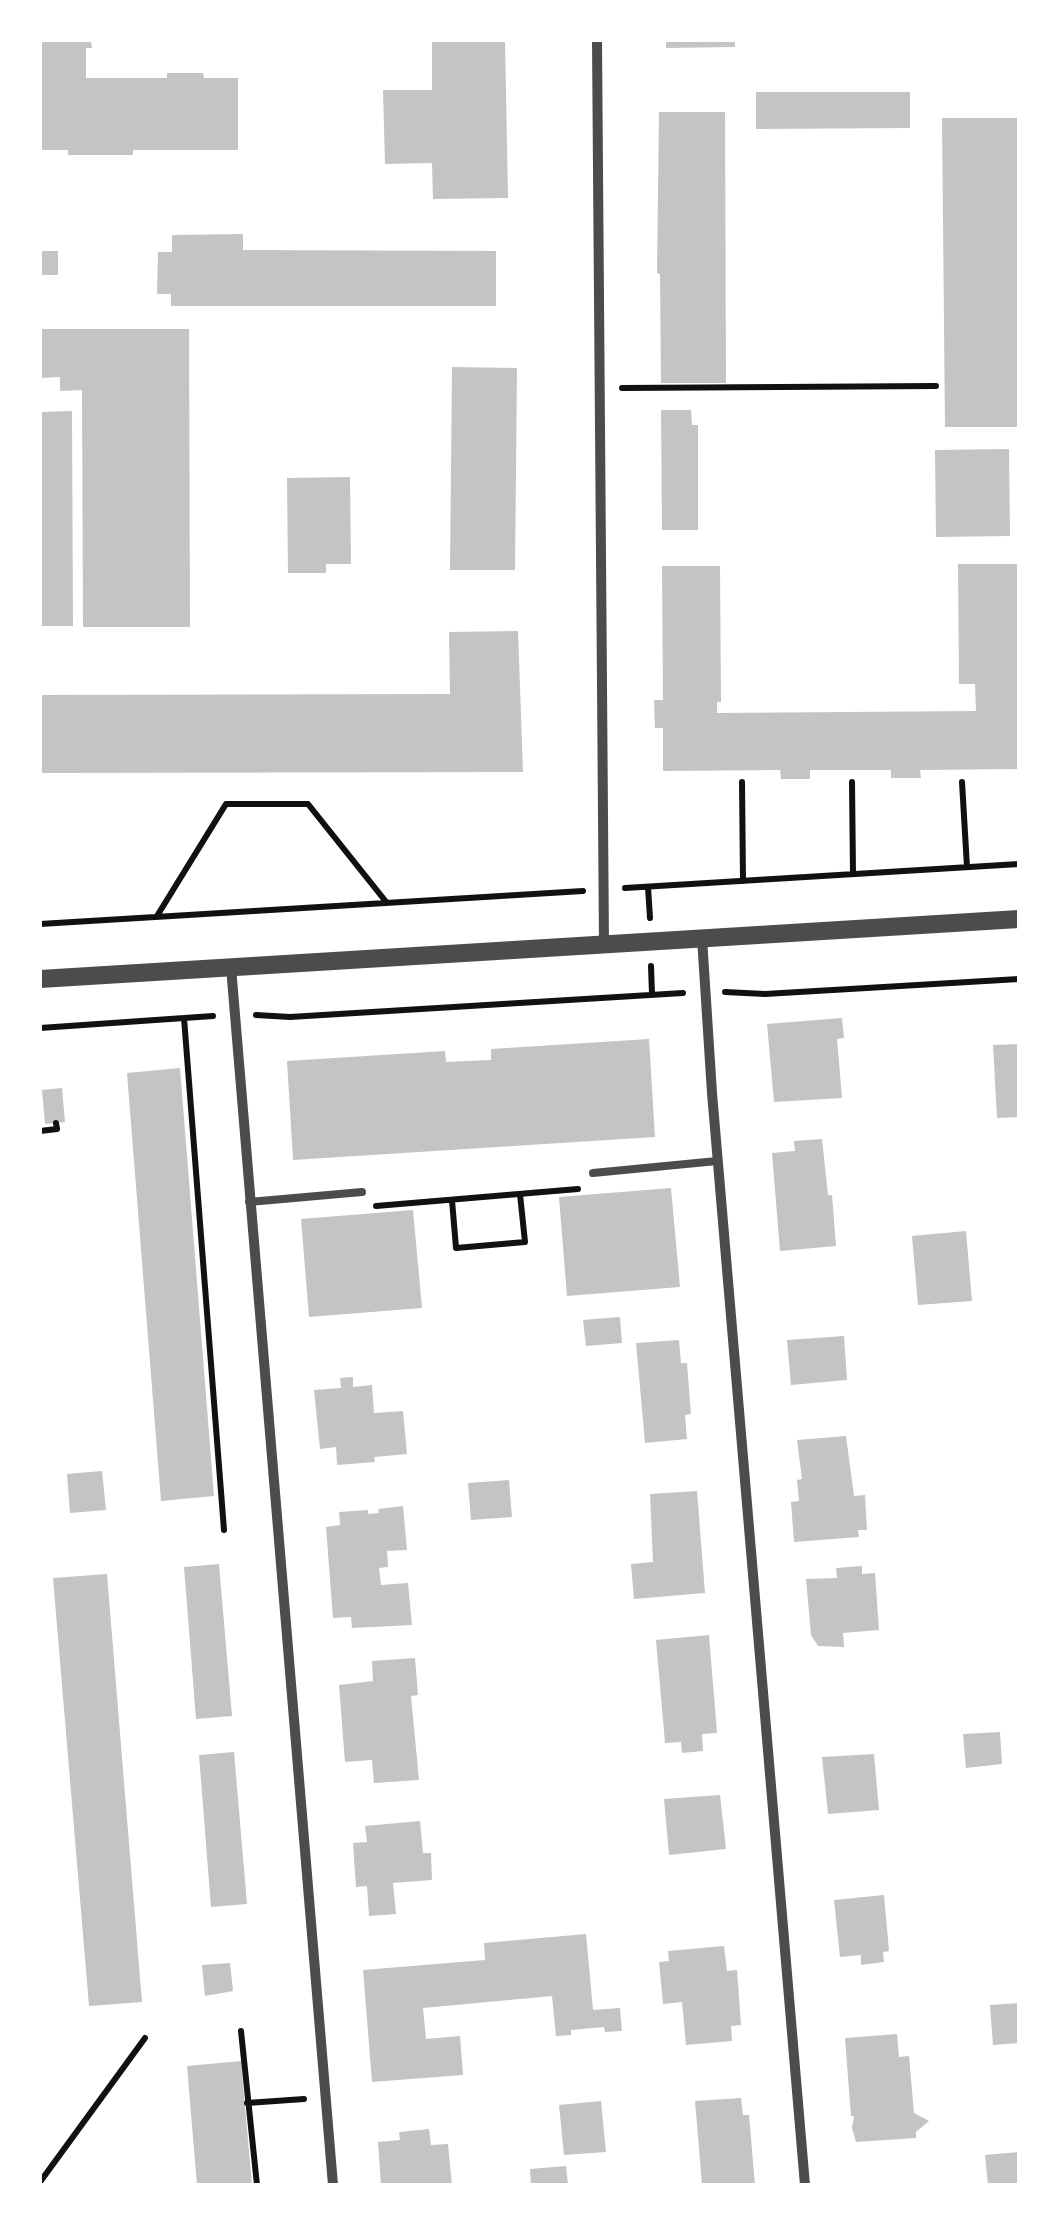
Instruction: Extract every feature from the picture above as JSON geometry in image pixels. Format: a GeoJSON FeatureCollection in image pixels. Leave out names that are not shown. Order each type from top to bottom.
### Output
{"type":"FeatureCollection","features":[{"type":"Feature","properties":{"kind":"street"},"geometry":{"type":"LineString","coordinates":[[597,40],[604,944]]}},
{"type":"Feature","properties":{"kind":"street"},"geometry":{"type":"LineString","coordinates":[[40,979],[1019,920]]}},
{"type":"Feature","properties":{"kind":"street"},"geometry":{"type":"LineString","coordinates":[[702,938],[717,1161],[805,2185]]}},
{"type":"Feature","properties":{"kind":"street"},"geometry":{"type":"LineString","coordinates":[[231,968],[333,2185]]}},
{"type":"Feature","properties":{"kind":"lane"},"geometry":{"type":"LineString","coordinates":[[592,1173],[717,1161]]}},
{"type":"Feature","properties":{"kind":"lane"},"geometry":{"type":"LineString","coordinates":[[249,1202],[362,1192]]}},
{"type":"Feature","properties":{"kind":"path"},"geometry":{"type":"LineString","coordinates":[[601,388],[936,386]]}},
{"type":"Feature","properties":{"kind":"path"},"geometry":{"type":"LineString","coordinates":[[742,782],[743,881]]}},
{"type":"Feature","properties":{"kind":"path"},"geometry":{"type":"LineString","coordinates":[[852,782],[853,874]]}},
{"type":"Feature","properties":{"kind":"path"},"geometry":{"type":"LineString","coordinates":[[962,782],[967,867]]}},
{"type":"Feature","properties":{"kind":"path"},"geometry":{"type":"LineString","coordinates":[[156,917],[226,804],[308,804],[387,903]]}},
{"type":"Feature","properties":{"kind":"path"},"geometry":{"type":"LineString","coordinates":[[40,924],[1019,864]]}},
{"type":"Feature","properties":{"kind":"path"},"geometry":{"type":"LineString","coordinates":[[40,1028],[1019,979]]}},
{"type":"Feature","properties":{"kind":"path"},"geometry":{"type":"LineString","coordinates":[[184,1018],[224,1530]]}},
{"type":"Feature","properties":{"kind":"path"},"geometry":{"type":"LineString","coordinates":[[40,1131],[56,1128],[56,1123]]}},
{"type":"Feature","properties":{"kind":"path"},"geometry":{"type":"LineString","coordinates":[[360,1207],[580,1189]]}},
{"type":"Feature","properties":{"kind":"path"},"geometry":{"type":"LineString","coordinates":[[452,1200],[456,1248],[525,1242],[520,1194]]}},
{"type":"Feature","properties":{"kind":"path"},"geometry":{"type":"LineString","coordinates":[[241,2032],[257,2185]]}},
{"type":"Feature","properties":{"kind":"path"},"geometry":{"type":"LineString","coordinates":[[40,2182],[145,2038]]}},
{"type":"Feature","properties":{"kind":"path"},"geometry":{"type":"LineString","coordinates":[[246,2102],[305,2099]]}},
{"type":"Feature","properties":{"kind":"building"},"geometry":{"type":"Polygon","coordinates":[[[40,40],[91,40],[92,48],[86,48],[86,78],[167,78],[167,73],[203,73],[204,78],[238,78],[238,150],[133,150],[133,155],[68,155],[68,150],[40,150],[40,40]]]}},
{"type":"Feature","properties":{"kind":"building"},"geometry":{"type":"Polygon","coordinates":[[[432,40],[505,40],[508,198],[433,199],[432,163],[385,164],[383,90],[432,90],[432,40]]]}},
{"type":"Feature","properties":{"kind":"building"},"geometry":{"type":"Polygon","coordinates":[[[666,40],[735,40],[735,47],[666,48],[666,40]]]}},
{"type":"Feature","properties":{"kind":"building"},"geometry":{"type":"Polygon","coordinates":[[[756,92],[910,92],[910,128],[756,129],[756,92]]]}},
{"type":"Feature","properties":{"kind":"building"},"geometry":{"type":"Polygon","coordinates":[[[659,112],[725,112],[726,383],[661,383],[657,273],[659,112]]]}},
{"type":"Feature","properties":{"kind":"building"},"geometry":{"type":"Polygon","coordinates":[[[942,118],[1017,118],[1018,427],[945,427],[942,118]]]}},
{"type":"Feature","properties":{"kind":"building"},"geometry":{"type":"Polygon","coordinates":[[[243,234],[243,250],[496,251],[496,306],[171,306],[171,294],[157,294],[158,252],[172,252],[172,235],[243,234]]]}},
{"type":"Feature","properties":{"kind":"building"},"geometry":{"type":"Polygon","coordinates":[[[40,251],[58,251],[58,275],[40,275],[40,251]]]}},
{"type":"Feature","properties":{"kind":"building"},"geometry":{"type":"Polygon","coordinates":[[[40,329],[189,329],[190,627],[83,627],[82,390],[60,391],[60,377],[40,378],[40,329]]]}},
{"type":"Feature","properties":{"kind":"building"},"geometry":{"type":"Polygon","coordinates":[[[452,367],[517,368],[515,570],[450,570],[452,367]]]}},
{"type":"Feature","properties":{"kind":"building"},"geometry":{"type":"Polygon","coordinates":[[[661,410],[691,410],[692,425],[698,425],[698,530],[662,530],[661,410]]]}},
{"type":"Feature","properties":{"kind":"building"},"geometry":{"type":"Polygon","coordinates":[[[72,411],[73,626],[42,626],[41,412],[72,411]]]}},
{"type":"Feature","properties":{"kind":"building"},"geometry":{"type":"Polygon","coordinates":[[[1009,449],[1010,536],[936,537],[935,450],[1009,449]]]}},
{"type":"Feature","properties":{"kind":"building"},"geometry":{"type":"Polygon","coordinates":[[[350,477],[351,564],[326,564],[326,573],[288,573],[287,478],[350,477]]]}},
{"type":"Feature","properties":{"kind":"building"},"geometry":{"type":"Polygon","coordinates":[[[958,564],[1017,564],[1018,769],[920,770],[921,778],[891,778],[891,770],[810,770],[810,779],[781,779],[780,770],[663,771],[663,728],[655,728],[654,700],[663,700],[662,566],[720,566],[721,702],[717,702],[717,713],[976,711],[975,684],[959,684],[958,564]]]}},
{"type":"Feature","properties":{"kind":"building"},"geometry":{"type":"Polygon","coordinates":[[[518,631],[523,772],[40,773],[40,695],[450,694],[449,632],[518,631]]]}},
{"type":"Feature","properties":{"kind":"building"},"geometry":{"type":"Polygon","coordinates":[[[842,1018],[844,1038],[837,1039],[842,1098],[774,1102],[767,1024],[842,1018]]]}},
{"type":"Feature","properties":{"kind":"building"},"geometry":{"type":"Polygon","coordinates":[[[649,1039],[655,1137],[293,1160],[287,1061],[445,1051],[446,1062],[491,1060],[491,1049],[649,1039]]]}},
{"type":"Feature","properties":{"kind":"building"},"geometry":{"type":"Polygon","coordinates":[[[1019,1044],[1019,1117],[997,1118],[993,1045],[1019,1044]]]}},
{"type":"Feature","properties":{"kind":"building"},"geometry":{"type":"Polygon","coordinates":[[[180,1068],[214,1496],[161,1501],[127,1073],[180,1068]]]}},
{"type":"Feature","properties":{"kind":"building"},"geometry":{"type":"Polygon","coordinates":[[[62,1088],[65,1122],[45,1124],[42,1090],[62,1088]]]}},
{"type":"Feature","properties":{"kind":"building"},"geometry":{"type":"Polygon","coordinates":[[[822,1139],[836,1246],[780,1251],[772,1153],[795,1151],[794,1141],[822,1139]]]}},
{"type":"Feature","properties":{"kind":"building"},"geometry":{"type":"Polygon","coordinates":[[[671,1188],[680,1287],[567,1296],[559,1197],[671,1188]]]}},
{"type":"Feature","properties":{"kind":"building"},"geometry":{"type":"Polygon","coordinates":[[[413,1210],[422,1308],[309,1317],[301,1219],[413,1210]]]}},
{"type":"Feature","properties":{"kind":"building"},"geometry":{"type":"Polygon","coordinates":[[[966,1231],[972,1301],[918,1305],[912,1236],[966,1231]]]}},
{"type":"Feature","properties":{"kind":"building"},"geometry":{"type":"Polygon","coordinates":[[[620,1317],[622,1343],[586,1346],[583,1320],[620,1317]]]}},
{"type":"Feature","properties":{"kind":"building"},"geometry":{"type":"Polygon","coordinates":[[[844,1336],[847,1380],[791,1385],[787,1340],[844,1336]]]}},
{"type":"Feature","properties":{"kind":"building"},"geometry":{"type":"Polygon","coordinates":[[[679,1340],[681,1363],[687,1363],[691,1414],[685,1415],[687,1439],[645,1443],[636,1343],[679,1340]]]}},
{"type":"Feature","properties":{"kind":"building"},"geometry":{"type":"Polygon","coordinates":[[[353,1377],[353,1387],[372,1385],[374,1413],[403,1411],[407,1454],[337,1465],[336,1447],[320,1449],[314,1390],[341,1388],[340,1378],[353,1377]]]}},
{"type":"Feature","properties":{"kind":"building"},"geometry":{"type":"Polygon","coordinates":[[[846,1436],[854,1496],[865,1495],[867,1530],[858,1530],[859,1537],[794,1542],[791,1502],[799,1501],[797,1480],[802,1479],[797,1440],[846,1436]]]}},
{"type":"Feature","properties":{"kind":"building"},"geometry":{"type":"Polygon","coordinates":[[[102,1471],[106,1510],[70,1513],[67,1474],[102,1471]]]}},
{"type":"Feature","properties":{"kind":"building"},"geometry":{"type":"Polygon","coordinates":[[[509,1480],[512,1517],[471,1520],[468,1483],[509,1480]]]}},
{"type":"Feature","properties":{"kind":"building"},"geometry":{"type":"Polygon","coordinates":[[[697,1491],[705,1593],[634,1599],[631,1564],[653,1562],[650,1494],[697,1491]]]}},
{"type":"Feature","properties":{"kind":"building"},"geometry":{"type":"Polygon","coordinates":[[[403,1506],[407,1550],[387,1551],[388,1567],[379,1568],[381,1585],[408,1583],[412,1625],[352,1628],[351,1617],[333,1618],[326,1527],[340,1525],[339,1512],[379,1513],[378,1509],[403,1506]]]}},
{"type":"Feature","properties":{"kind":"building"},"geometry":{"type":"Polygon","coordinates":[[[219,1564],[232,1716],[196,1719],[184,1567],[219,1564]]]}},
{"type":"Feature","properties":{"kind":"building"},"geometry":{"type":"Polygon","coordinates":[[[862,1566],[862,1574],[875,1573],[879,1630],[843,1633],[844,1647],[818,1646],[811,1635],[806,1579],[837,1578],[836,1568],[862,1566]]]}},
{"type":"Feature","properties":{"kind":"building"},"geometry":{"type":"Polygon","coordinates":[[[107,1574],[142,2002],[89,2006],[53,1578],[107,1574]]]}},
{"type":"Feature","properties":{"kind":"building"},"geometry":{"type":"Polygon","coordinates":[[[709,1635],[717,1733],[702,1734],[703,1751],[682,1753],[681,1742],[665,1743],[656,1640],[709,1635]]]}},
{"type":"Feature","properties":{"kind":"building"},"geometry":{"type":"Polygon","coordinates":[[[415,1658],[418,1695],[411,1696],[419,1780],[374,1783],[372,1760],[345,1762],[339,1685],[373,1681],[372,1661],[415,1658]]]}},
{"type":"Feature","properties":{"kind":"building"},"geometry":{"type":"Polygon","coordinates":[[[1000,1732],[1002,1764],[966,1768],[963,1734],[1000,1732]]]}},
{"type":"Feature","properties":{"kind":"building"},"geometry":{"type":"Polygon","coordinates":[[[234,1752],[247,1904],[211,1907],[199,1755],[234,1752]]]}},
{"type":"Feature","properties":{"kind":"building"},"geometry":{"type":"Polygon","coordinates":[[[874,1754],[879,1810],[828,1814],[822,1757],[874,1754]]]}},
{"type":"Feature","properties":{"kind":"building"},"geometry":{"type":"Polygon","coordinates":[[[720,1795],[726,1849],[669,1855],[664,1799],[720,1795]]]}},
{"type":"Feature","properties":{"kind":"building"},"geometry":{"type":"Polygon","coordinates":[[[420,1821],[423,1853],[431,1853],[432,1880],[393,1883],[396,1914],[369,1916],[367,1886],[356,1887],[353,1843],[367,1842],[365,1826],[420,1821]]]}},
{"type":"Feature","properties":{"kind":"building"},"geometry":{"type":"Polygon","coordinates":[[[884,1895],[889,1951],[883,1952],[884,1962],[861,1965],[861,1955],[840,1957],[834,1900],[884,1895]]]}},
{"type":"Feature","properties":{"kind":"building"},"geometry":{"type":"Polygon","coordinates":[[[586,1934],[593,2010],[620,2008],[622,2031],[605,2032],[604,2027],[571,2030],[571,2035],[556,2036],[552,1996],[423,2008],[426,2039],[460,2036],[463,2075],[372,2082],[363,1970],[485,1960],[484,1943],[586,1934]]]}},
{"type":"Feature","properties":{"kind":"building"},"geometry":{"type":"Polygon","coordinates":[[[724,1946],[727,1971],[737,1970],[741,2025],[731,2026],[732,2041],[686,2045],[682,2002],[663,2004],[659,1962],[669,1961],[668,1951],[724,1946]]]}},
{"type":"Feature","properties":{"kind":"building"},"geometry":{"type":"Polygon","coordinates":[[[230,1963],[233,1991],[205,1996],[202,1965],[230,1963]]]}},
{"type":"Feature","properties":{"kind":"building"},"geometry":{"type":"Polygon","coordinates":[[[1019,2003],[1019,2043],[993,2045],[990,2005],[1019,2003]]]}},
{"type":"Feature","properties":{"kind":"building"},"geometry":{"type":"Polygon","coordinates":[[[897,2034],[899,2057],[909,2056],[914,2113],[929,2121],[916,2132],[916,2138],[856,2142],[845,2038],[897,2034]]]}},
{"type":"Feature","properties":{"kind":"building"},"geometry":{"type":"Polygon","coordinates":[[[241,2061],[252,2185],[197,2185],[187,2066],[241,2061]]]}},
{"type":"Feature","properties":{"kind":"building"},"geometry":{"type":"Polygon","coordinates":[[[741,2098],[743,2115],[749,2115],[755,2185],[702,2185],[695,2101],[741,2098]]]}},
{"type":"Feature","properties":{"kind":"building"},"geometry":{"type":"Polygon","coordinates":[[[601,2101],[606,2152],[564,2155],[559,2105],[601,2101]]]}},
{"type":"Feature","properties":{"kind":"building"},"geometry":{"type":"Polygon","coordinates":[[[429,2129],[431,2145],[448,2144],[452,2185],[381,2185],[378,2142],[400,2140],[399,2132],[429,2129]]]}},
{"type":"Feature","properties":{"kind":"building"},"geometry":{"type":"Polygon","coordinates":[[[1019,2152],[1019,2185],[988,2185],[985,2155],[1019,2152]]]}},
{"type":"Feature","properties":{"kind":"building"},"geometry":{"type":"Polygon","coordinates":[[[566,2166],[568,2185],[531,2185],[530,2169],[566,2166]]]}}]}
